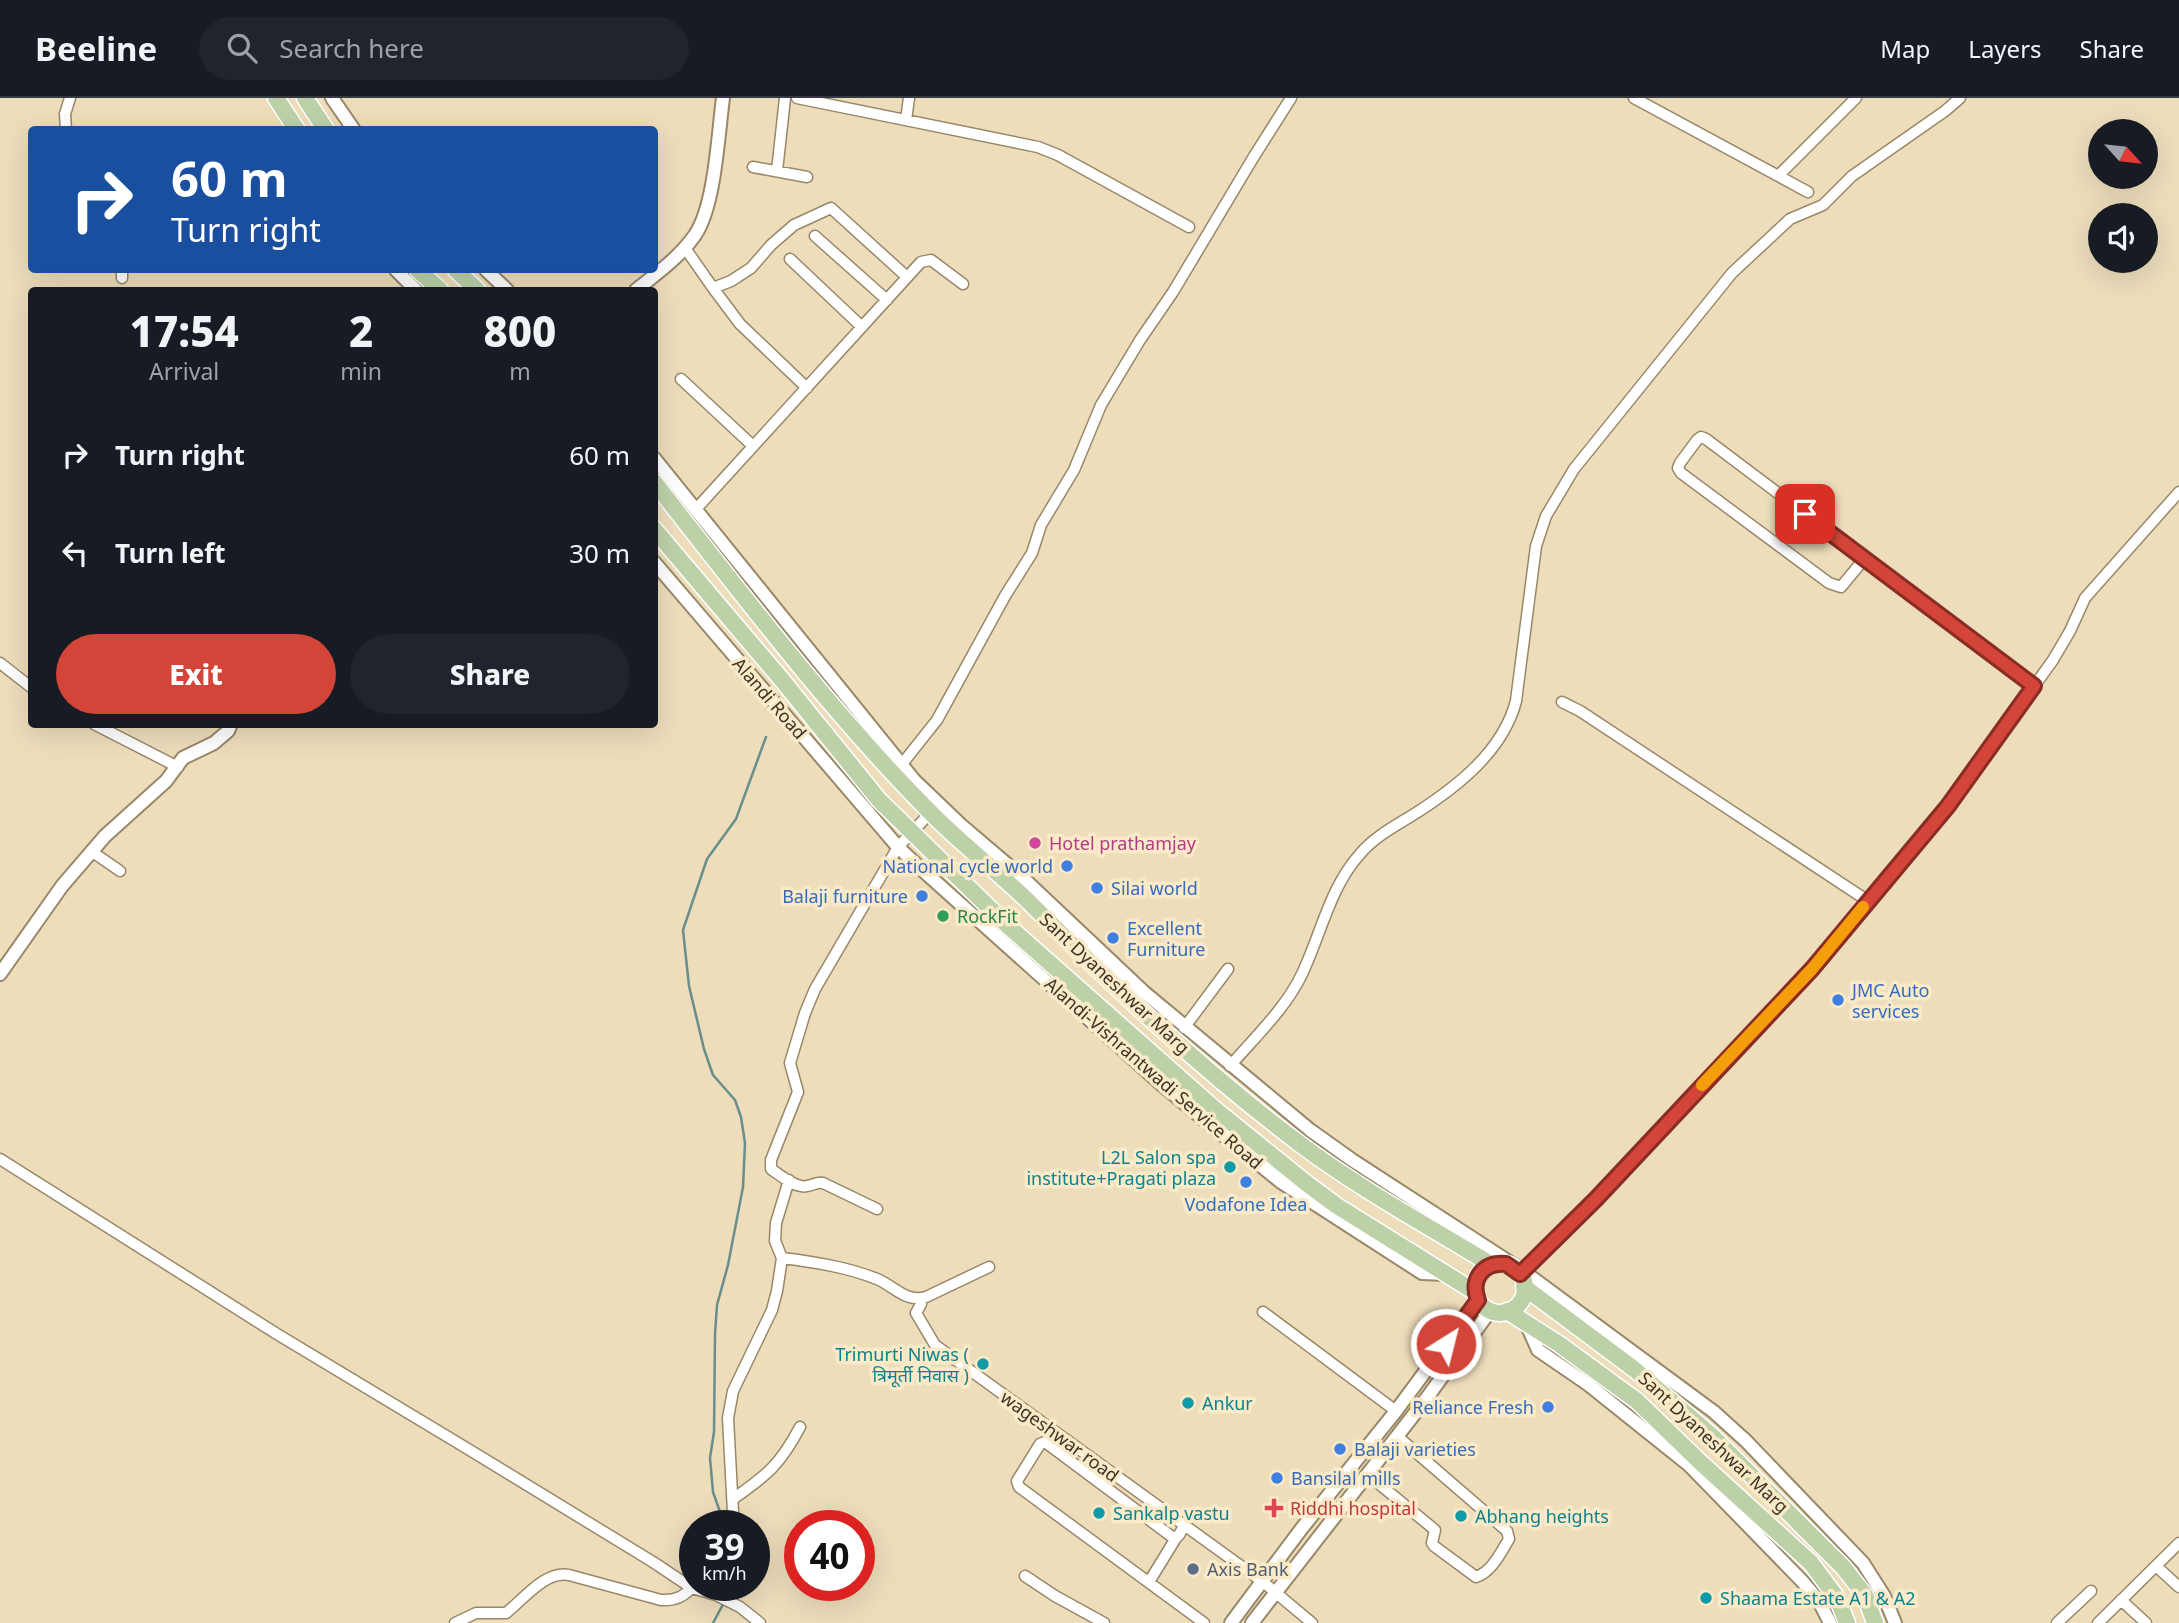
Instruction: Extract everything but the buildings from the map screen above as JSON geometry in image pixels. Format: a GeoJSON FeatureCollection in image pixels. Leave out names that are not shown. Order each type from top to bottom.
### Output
{"type":"FeatureCollection","features":[{"type":"Feature","properties":{"kind":"main road"},"geometry":{"type":"LineString","coordinates":[[276,98],[294,126]]}},
{"type":"Feature","properties":{"kind":"main road"},"geometry":{"type":"LineString","coordinates":[[304,98],[323,126]]}},
{"type":"Feature","properties":{"kind":"main road"},"geometry":{"type":"LineString","coordinates":[[421,273],[437,287]]}},
{"type":"Feature","properties":{"kind":"main road"},"geometry":{"type":"LineString","coordinates":[[459,273],[474,287]]}},
{"type":"Feature","properties":{"kind":"main road","name":"Sant Dyaneshwar Marg"},"geometry":{"type":"LineString","coordinates":[[658,487],[855,732],[1080,954],[1265,1118],[1329,1165],[1492,1265],[1506,1264],[1634,1369],[1711,1435],[1843,1567],[1865,1595],[1875,1623]]}},
{"type":"Feature","properties":{"kind":"main road","name":"Sant Dyaneshwar Marg"},"geometry":{"type":"LineString","coordinates":[[658,533],[782,680],[878,800],[1009,926],[1217,1111],[1337,1206],[1446,1274],[1488,1304],[1526,1323],[1637,1401],[1811,1563],[1837,1598],[1847,1623]]}},
{"type":"Feature","properties":{"kind":"main road"},"geometry":{"type":"LineString","coordinates":[[1492,1265],[1478,1276],[1488,1304],[1520,1302],[1522,1277]]}},
{"type":"Feature","properties":{"kind":"street"},"geometry":{"type":"LineString","coordinates":[[66,126],[65,114],[70,98]]}},
{"type":"Feature","properties":{"kind":"street"},"geometry":{"type":"LineString","coordinates":[[332,98],[351,126]]}},
{"type":"Feature","properties":{"kind":"street"},"geometry":{"type":"LineString","coordinates":[[658,271],[685,248],[704,217],[723,98]]}},
{"type":"Feature","properties":{"kind":"street"},"geometry":{"type":"LineString","coordinates":[[777,171],[785,98]]}},
{"type":"Feature","properties":{"kind":"street"},"geometry":{"type":"LineString","coordinates":[[797,98],[844,103],[906,120],[1038,147],[1058,155],[1189,228]]}},
{"type":"Feature","properties":{"kind":"street"},"geometry":{"type":"LineString","coordinates":[[906,120],[909,98]]}},
{"type":"Feature","properties":{"kind":"street"},"geometry":{"type":"LineString","coordinates":[[902,764],[937,720],[1005,596],[1032,553],[1041,525],[1074,470],[1101,405],[1291,98]]}},
{"type":"Feature","properties":{"kind":"street"},"geometry":{"type":"LineString","coordinates":[[1634,98],[1808,192]]}},
{"type":"Feature","properties":{"kind":"street"},"geometry":{"type":"LineString","coordinates":[[1779,175],[1856,98]]}},
{"type":"Feature","properties":{"kind":"street"},"geometry":{"type":"LineString","coordinates":[[1230,1066],[1296,986],[1337,889],[1359,854],[1384,833],[1430,804],[1492,751],[1503,735],[1517,701],[1540,530],[1574,469],[1732,273],[1790,219],[1823,205],[1852,176],[1960,98]]}},
{"type":"Feature","properties":{"kind":"street"},"geometry":{"type":"LineString","coordinates":[[753,167],[807,177]]}},
{"type":"Feature","properties":{"kind":"street"},"geometry":{"type":"LineString","coordinates":[[713,288],[731,281],[751,268],[771,245],[794,225],[831,208],[908,277]]}},
{"type":"Feature","properties":{"kind":"street"},"geometry":{"type":"LineString","coordinates":[[815,236],[887,300]]}},
{"type":"Feature","properties":{"kind":"street"},"geometry":{"type":"LineString","coordinates":[[685,248],[740,324],[807,388]]}},
{"type":"Feature","properties":{"kind":"street"},"geometry":{"type":"LineString","coordinates":[[790,259],[862,327]]}},
{"type":"Feature","properties":{"kind":"street"},"geometry":{"type":"LineString","coordinates":[[696,509],[921,262],[930,260],[963,284]]}},
{"type":"Feature","properties":{"kind":"street"},"geometry":{"type":"LineString","coordinates":[[399,273],[413,287]]}},
{"type":"Feature","properties":{"kind":"street"},"geometry":{"type":"LineString","coordinates":[[489,273],[504,287]]}},
{"type":"Feature","properties":{"kind":"street"},"geometry":{"type":"LineString","coordinates":[[640,287],[656,273]]}},
{"type":"Feature","properties":{"kind":"street"},"geometry":{"type":"LineString","coordinates":[[681,379],[753,446]]}},
{"type":"Feature","properties":{"kind":"street"},"geometry":{"type":"LineString","coordinates":[[1866,558],[1841,587],[1829,583],[1681,472],[1679,463],[1697,440],[1701,437],[1706,439],[1866,558],[2034,686]]}},
{"type":"Feature","properties":{"kind":"street"},"geometry":{"type":"LineString","coordinates":[[658,463],[902,764],[934,808],[961,825],[1022,877],[1184,1028],[1230,1066],[1352,1160],[1689,1392],[1746,1441],[1863,1563],[1884,1596],[1895,1623]]}},
{"type":"Feature","properties":{"kind":"street"},"geometry":{"type":"LineString","coordinates":[[1522,1277],[1812,969],[1948,806],[2065,641],[2085,598],[2179,492]]}},
{"type":"Feature","properties":{"kind":"street","name":"Alandi Road"},"geometry":{"type":"LineString","coordinates":[[658,567],[886,834]]}},
{"type":"Feature","properties":{"kind":"street"},"geometry":{"type":"LineString","coordinates":[[0,663],[28,685]]}},
{"type":"Feature","properties":{"kind":"street"},"geometry":{"type":"LineString","coordinates":[[1562,702],[1868,901]]}},
{"type":"Feature","properties":{"kind":"street"},"geometry":{"type":"LineString","coordinates":[[102,728],[178,767]]}},
{"type":"Feature","properties":{"kind":"street"},"geometry":{"type":"LineString","coordinates":[[0,975],[62,886],[91,851],[166,781],[183,758],[221,738],[228,728]]}},
{"type":"Feature","properties":{"kind":"street"},"geometry":{"type":"LineString","coordinates":[[877,1209],[823,1183],[803,1187],[771,1169],[771,1166],[798,1092],[790,1068],[798,1035],[815,989],[898,847],[914,836],[934,808]]}},
{"type":"Feature","properties":{"kind":"street","name":"Alandi-Vishrantwadi Service Road"},"geometry":{"type":"LineString","coordinates":[[886,834],[1160,1083],[1281,1182],[1422,1273],[1446,1274]]}},
{"type":"Feature","properties":{"kind":"street"},"geometry":{"type":"LineString","coordinates":[[91,851],[120,871]]}},
{"type":"Feature","properties":{"kind":"street"},"geometry":{"type":"LineString","coordinates":[[1184,1028],[1228,969]]}},
{"type":"Feature","properties":{"kind":"street"},"geometry":{"type":"LineString","coordinates":[[0,1159],[277,1334],[679,1578]]}},
{"type":"Feature","properties":{"kind":"street"},"geometry":{"type":"LineString","coordinates":[[733,1510],[728,1418],[730,1406],[741,1373],[772,1310],[782,1258],[775,1241],[776,1223],[789,1180]]}},
{"type":"Feature","properties":{"kind":"street"},"geometry":{"type":"LineString","coordinates":[[782,1258],[834,1265],[875,1278],[910,1298],[920,1299],[989,1266]]}},
{"type":"Feature","properties":{"kind":"street","name":"wageshwar road"},"geometry":{"type":"LineString","coordinates":[[920,1299],[921,1304],[916,1312],[935,1345],[1263,1583],[1312,1623]]}},
{"type":"Feature","properties":{"kind":"street"},"geometry":{"type":"LineString","coordinates":[[1231,1623],[1309,1518],[1430,1366],[1488,1304]]}},
{"type":"Feature","properties":{"kind":"street"},"geometry":{"type":"LineString","coordinates":[[1252,1623],[1398,1436],[1442,1376],[1488,1304]]}},
{"type":"Feature","properties":{"kind":"street"},"geometry":{"type":"LineString","coordinates":[[1263,1312],[1396,1412]]}},
{"type":"Feature","properties":{"kind":"street"},"geometry":{"type":"LineString","coordinates":[[1526,1323],[1538,1350],[1598,1392],[1689,1465],[1802,1581],[1819,1601],[1830,1623]]}},
{"type":"Feature","properties":{"kind":"street"},"geometry":{"type":"LineString","coordinates":[[1430,1366],[1442,1376]]}},
{"type":"Feature","properties":{"kind":"street"},"geometry":{"type":"LineString","coordinates":[[733,1499],[780,1461],[800,1427]]}},
{"type":"Feature","properties":{"kind":"street"},"geometry":{"type":"LineString","coordinates":[[1367,1474],[1435,1530],[1432,1543],[1434,1546],[1476,1577],[1484,1574],[1498,1558],[1509,1539],[1507,1531],[1398,1436]]}},
{"type":"Feature","properties":{"kind":"street"},"geometry":{"type":"LineString","coordinates":[[1175,1538],[1045,1442],[1040,1444],[1017,1481],[1019,1487],[1204,1623]]}},
{"type":"Feature","properties":{"kind":"street"},"geometry":{"type":"LineString","coordinates":[[1149,1582],[1184,1526]]}},
{"type":"Feature","properties":{"kind":"street"},"geometry":{"type":"LineString","coordinates":[[2098,1623],[2179,1544]]}},
{"type":"Feature","properties":{"kind":"street"},"geometry":{"type":"LineString","coordinates":[[2156,1566],[2179,1587]]}},
{"type":"Feature","properties":{"kind":"street"},"geometry":{"type":"LineString","coordinates":[[455,1623],[476,1613],[506,1614],[542,1582],[556,1574],[661,1600],[673,1601],[679,1596]]}},
{"type":"Feature","properties":{"kind":"street"},"geometry":{"type":"LineString","coordinates":[[1025,1576],[1104,1623]]}},
{"type":"Feature","properties":{"kind":"street"},"geometry":{"type":"LineString","coordinates":[[2057,1623],[2091,1591]]}},
{"type":"Feature","properties":{"kind":"street"},"geometry":{"type":"LineString","coordinates":[[2121,1600],[2146,1623]]}},
{"type":"Feature","properties":{"kind":"street"},"geometry":{"type":"LineString","coordinates":[[728,1601],[760,1623]]}},
{"type":"Feature","properties":{"kind":"waterway"},"geometry":{"type":"LineString","coordinates":[[719,1510],[713,1492],[710,1458],[714,1432],[717,1305],[728,1265],[743,1187],[745,1143],[735,1100],[713,1075],[704,1049],[689,986],[683,930],[707,859],[736,819],[766,737]]}},
{"type":"Feature","properties":{"kind":"waterway"},"geometry":{"type":"LineString","coordinates":[[713,1623],[725,1601]]}},
{"type":"Feature","properties":{"kind":"slow traffic"},"geometry":{"type":"LineString","coordinates":[[1702,1085],[1812,969],[1863,907]]}},
{"type":"Feature","properties":{"kind":"place","name":"Hotel prathamjay"},"geometry":{"type":"Point","coordinates":[1035,843]}},
{"type":"Feature","properties":{"kind":"place","name":"National cycle world"},"geometry":{"type":"Point","coordinates":[1067,866]}},
{"type":"Feature","properties":{"kind":"place","name":"Silai world"},"geometry":{"type":"Point","coordinates":[1097,888]}},
{"type":"Feature","properties":{"kind":"place","name":"Balaji furniture"},"geometry":{"type":"Point","coordinates":[922,896]}},
{"type":"Feature","properties":{"kind":"place","name":"RockFit"},"geometry":{"type":"Point","coordinates":[943,916]}},
{"type":"Feature","properties":{"kind":"place","name":"Excellent Furniture"},"geometry":{"type":"Point","coordinates":[1113,938]}},
{"type":"Feature","properties":{"kind":"place","name":"JMC Auto services"},"geometry":{"type":"Point","coordinates":[1838,1000]}},
{"type":"Feature","properties":{"kind":"place","name":"L2L Salon spa institute+Pragati plaza"},"geometry":{"type":"Point","coordinates":[1230,1167]}},
{"type":"Feature","properties":{"kind":"place","name":"Vodafone Idea"},"geometry":{"type":"Point","coordinates":[1246,1182]}},
{"type":"Feature","properties":{"kind":"place","name":"Trimurti Niwas ( त्रिमूर्ती निवास )"},"geometry":{"type":"Point","coordinates":[983,1364]}},
{"type":"Feature","properties":{"kind":"place","name":"Ankur"},"geometry":{"type":"Point","coordinates":[1188,1403]}},
{"type":"Feature","properties":{"kind":"place","name":"Reliance Fresh"},"geometry":{"type":"Point","coordinates":[1548,1407]}},
{"type":"Feature","properties":{"kind":"place","name":"Balaji varieties"},"geometry":{"type":"Point","coordinates":[1340,1449]}},
{"type":"Feature","properties":{"kind":"place","name":"Bansilal mills"},"geometry":{"type":"Point","coordinates":[1277,1478]}},
{"type":"Feature","properties":{"kind":"place","name":"Riddhi hospital"},"geometry":{"type":"Point","coordinates":[1274,1508]}},
{"type":"Feature","properties":{"kind":"place","name":"Sankalp vastu"},"geometry":{"type":"Point","coordinates":[1099,1513]}},
{"type":"Feature","properties":{"kind":"place","name":"Abhang heights"},"geometry":{"type":"Point","coordinates":[1461,1516]}},
{"type":"Feature","properties":{"kind":"place","name":"Axis Bank"},"geometry":{"type":"Point","coordinates":[1193,1569]}},
{"type":"Feature","properties":{"kind":"place","name":"Shaama Estate A1 & A2"},"geometry":{"type":"Point","coordinates":[1706,1598]}},
{"type":"Feature","properties":{"kind":"route"},"geometry":{"type":"LineString","coordinates":[[1446,1344],[1478,1300],[1475,1284],[1483,1269],[1498,1263],[1506,1264],[1520,1274],[1596,1199],[1812,969],[1948,806],[2034,686],[1805,514]]}}]}
